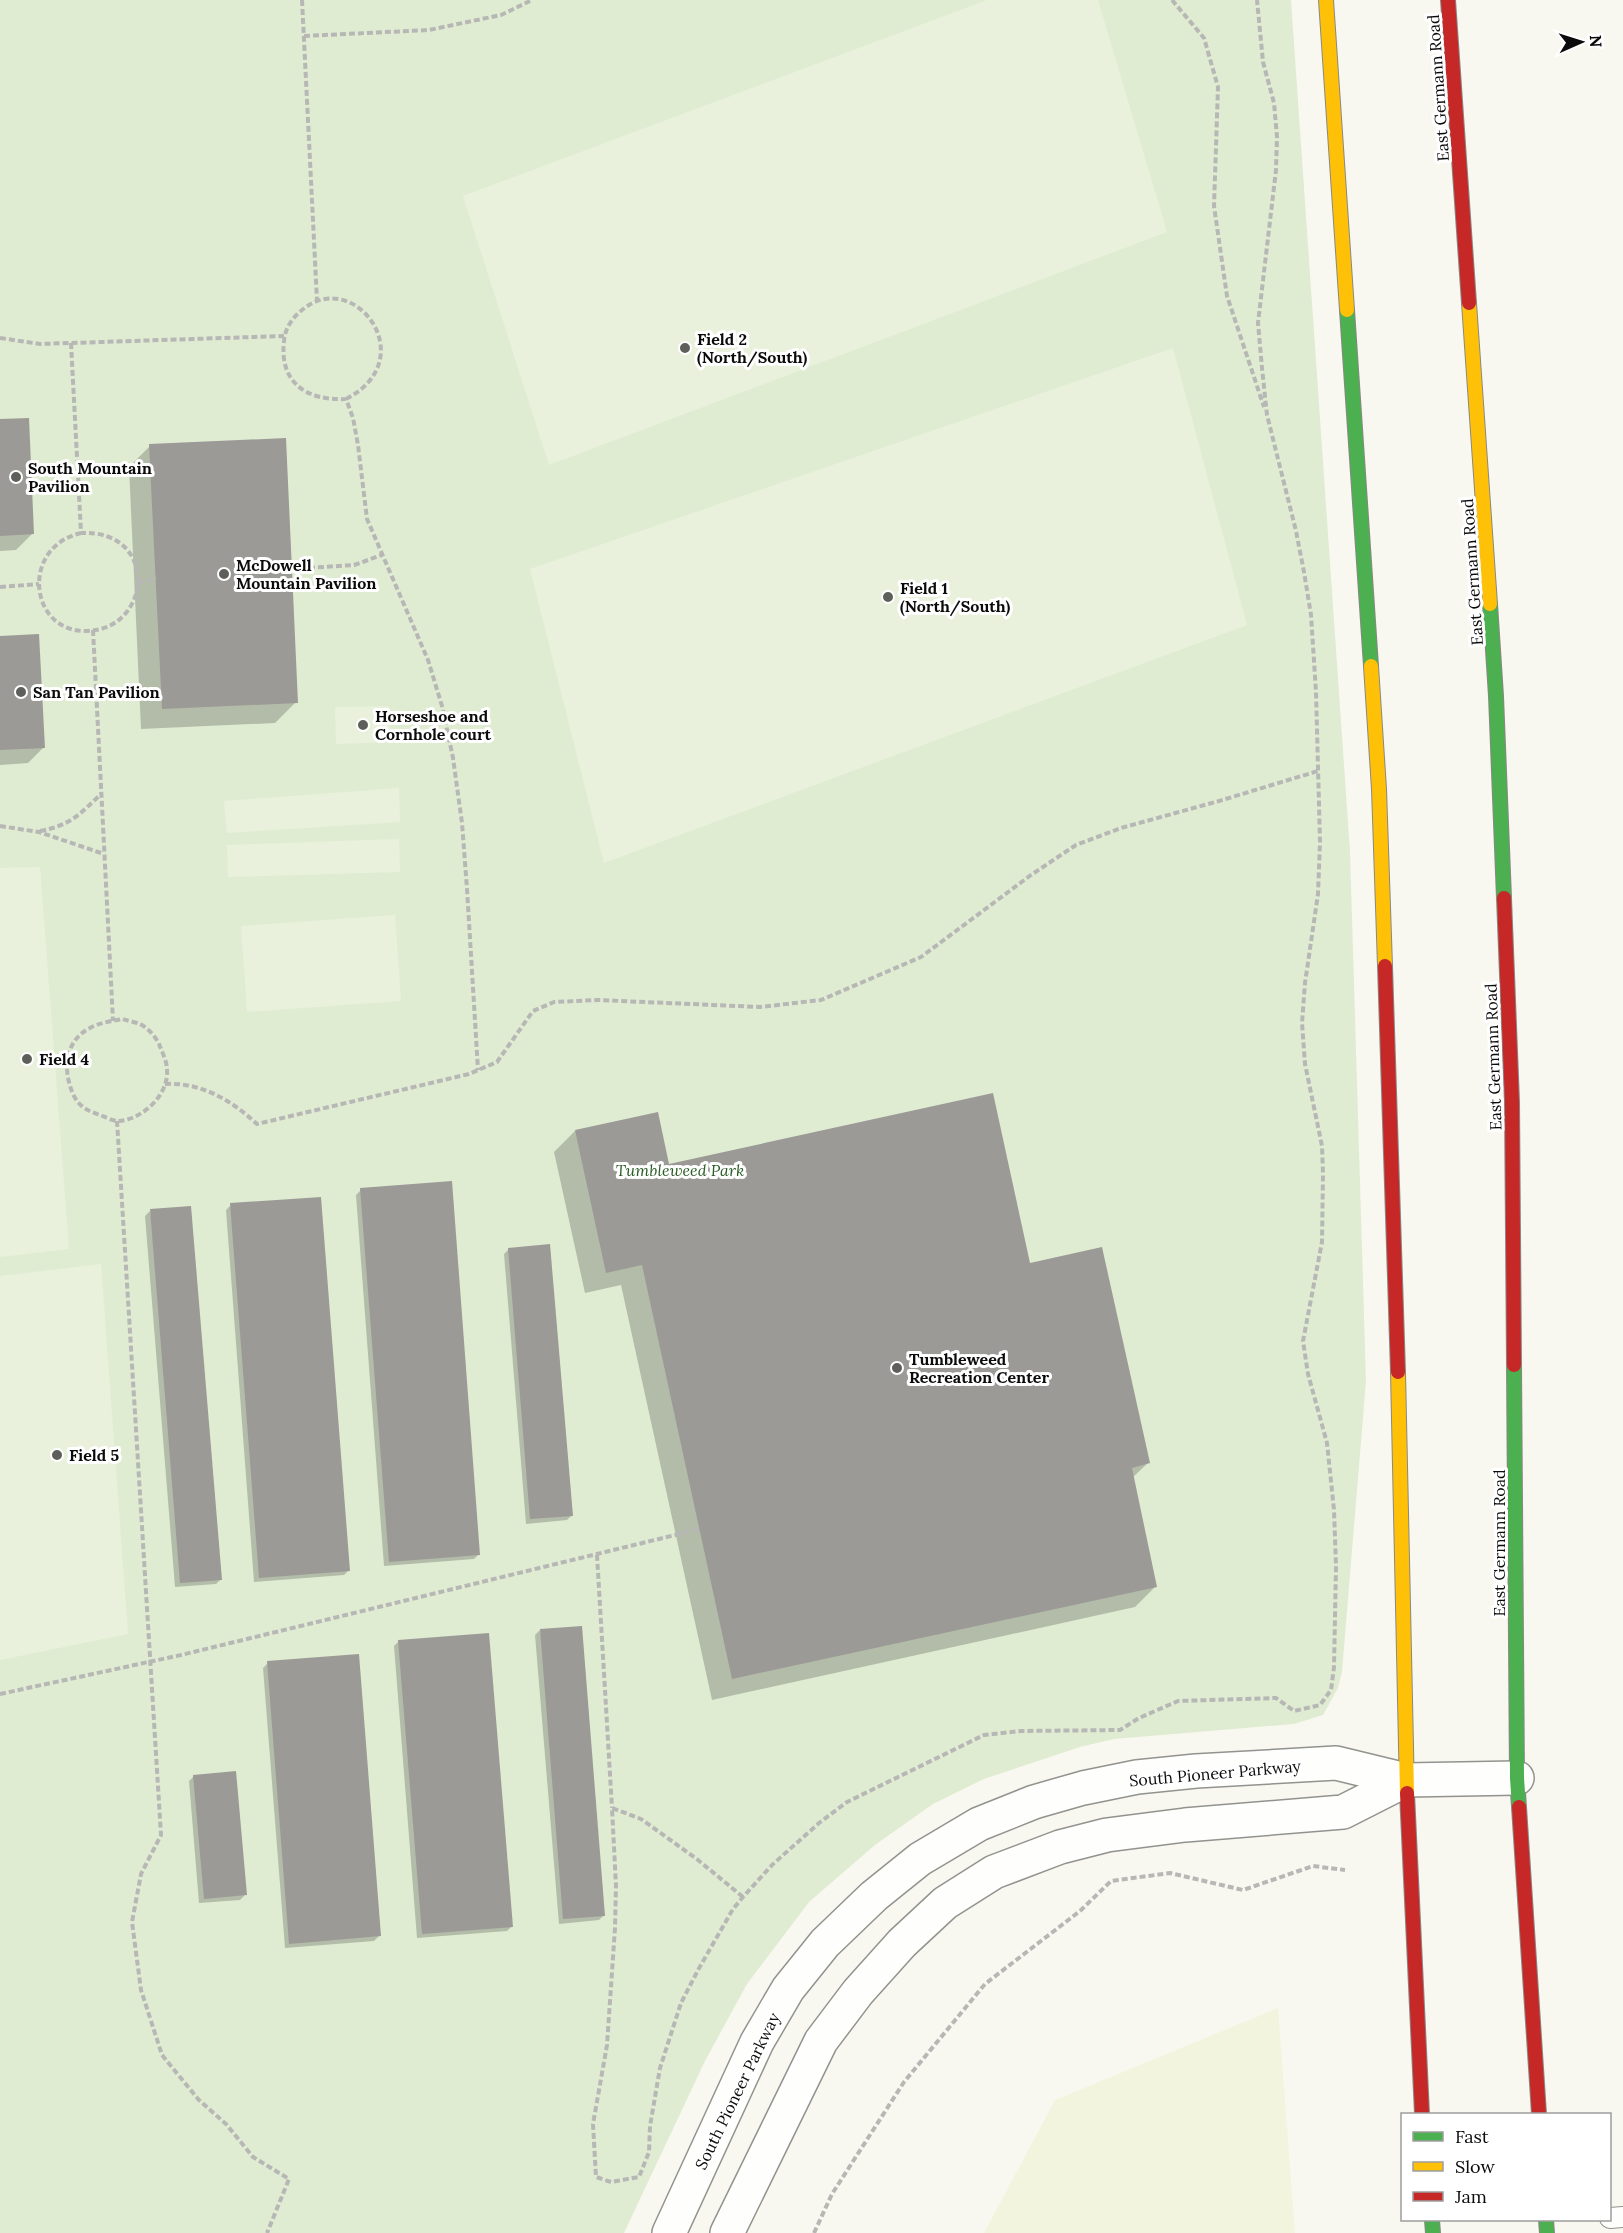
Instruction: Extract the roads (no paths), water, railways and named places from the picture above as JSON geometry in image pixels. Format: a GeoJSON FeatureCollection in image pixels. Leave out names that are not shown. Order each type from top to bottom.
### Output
{"type":"FeatureCollection","features":[{"type":"Feature","properties":{"kind":"main road"},"geometry":{"type":"LineString","coordinates":[[1326,0],[1379,789],[1397,1355],[1406,1780],[1422,2113]]}},
{"type":"Feature","properties":{"kind":"main road","name":"East Germann Road"},"geometry":{"type":"LineString","coordinates":[[1448,0],[1497,720],[1512,1102],[1517,1778],[1539,2113]]}},
{"type":"Feature","properties":{"kind":"street","name":"South Pioneer Parkway"},"geometry":{"type":"LineString","coordinates":[[669,2233],[757,2042],[788,1989],[825,1943],[874,1896],[920,1859],[979,1824],[1034,1802],[1083,1788],[1137,1777],[1196,1771],[1336,1763],[1406,1780],[1517,1778]]}},
{"type":"Feature","properties":{"kind":"street","name":"South Pioneer Parkway"},"geometry":{"type":"LineString","coordinates":[[727,2233],[822,2041],[858,1992],[902,1943],[945,1903],[994,1872],[1060,1847],[1107,1835],[1185,1825],[1343,1812],[1406,1780]]}},
{"type":"Feature","properties":{"kind":"place","name":"Field 2 (North/South)"},"geometry":{"type":"Point","coordinates":[685,348]}},
{"type":"Feature","properties":{"kind":"place","name":"South Mountain Pavilion"},"geometry":{"type":"Point","coordinates":[16,477]}},
{"type":"Feature","properties":{"kind":"place","name":"McDowell Mountain Pavilion"},"geometry":{"type":"Point","coordinates":[224,574]}},
{"type":"Feature","properties":{"kind":"place","name":"Field 1 (North/South)"},"geometry":{"type":"Point","coordinates":[888,597]}},
{"type":"Feature","properties":{"kind":"place","name":"San Tan Pavilion"},"geometry":{"type":"Point","coordinates":[21,692]}},
{"type":"Feature","properties":{"kind":"place","name":"Horseshoe and Cornhole court"},"geometry":{"type":"Point","coordinates":[363,725]}},
{"type":"Feature","properties":{"kind":"place","name":"Field 4"},"geometry":{"type":"Point","coordinates":[27,1059]}},
{"type":"Feature","properties":{"kind":"place","name":"Tumbleweed Recreation Center"},"geometry":{"type":"Point","coordinates":[897,1368]}},
{"type":"Feature","properties":{"kind":"place","name":"Field 5"},"geometry":{"type":"Point","coordinates":[57,1455]}},
{"type":"Feature","properties":{"kind":"park label","name":"Tumbleweed Park"},"geometry":{"type":"Point","coordinates":[680,1170]}}]}
